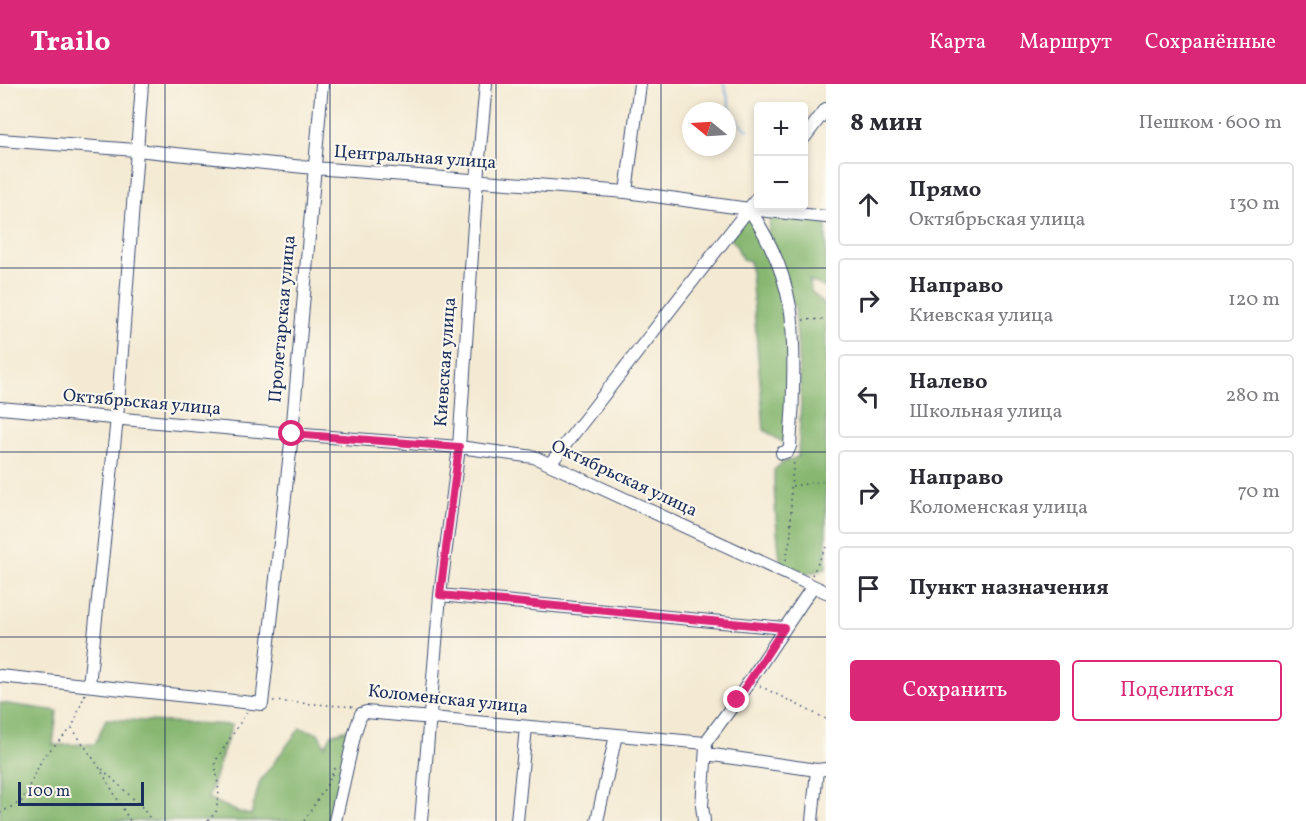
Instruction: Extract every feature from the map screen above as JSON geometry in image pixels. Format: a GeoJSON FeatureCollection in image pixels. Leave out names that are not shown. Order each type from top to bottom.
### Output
{"type":"FeatureCollection","features":[{"type":"Feature","properties":{"kind":"street"},"geometry":{"type":"LineString","coordinates":[[89,685],[117,418],[142,84]]}},
{"type":"Feature","properties":{"kind":"street","name":"Пролетарская улица"},"geometry":{"type":"LineString","coordinates":[[257,702],[292,434],[322,84]]}},
{"type":"Feature","properties":{"kind":"street","name":"Киевская улица"},"geometry":{"type":"LineString","coordinates":[[421,821],[440,595],[459,447],[477,180],[486,84]]}},
{"type":"Feature","properties":{"kind":"street"},"geometry":{"type":"LineString","coordinates":[[626,192],[640,84]]}},
{"type":"Feature","properties":{"kind":"street"},"geometry":{"type":"LineString","coordinates":[[808,133],[826,109]]}},
{"type":"Feature","properties":{"kind":"street","name":"Центральная улица"},"geometry":{"type":"LineString","coordinates":[[0,140],[136,150],[314,168],[626,192],[826,217]]}},
{"type":"Feature","properties":{"kind":"street"},"geometry":{"type":"LineString","coordinates":[[550,464],[754,202]]}},
{"type":"Feature","properties":{"kind":"street"},"geometry":{"type":"LineString","coordinates":[[749,209],[764,230],[776,259],[791,308],[794,395],[790,446],[788,451],[782,453]]}},
{"type":"Feature","properties":{"kind":"street","name":"Октябрьская улица"},"geometry":{"type":"LineString","coordinates":[[0,408],[459,447],[534,457],[826,592]]}},
{"type":"Feature","properties":{"kind":"street"},"geometry":{"type":"LineString","coordinates":[[704,821],[702,806],[706,749],[810,585]]}},
{"type":"Feature","properties":{"kind":"street"},"geometry":{"type":"LineString","coordinates":[[440,595],[784,628]]}},
{"type":"Feature","properties":{"kind":"street"},"geometry":{"type":"LineString","coordinates":[[0,676],[257,702]]}},
{"type":"Feature","properties":{"kind":"street"},"geometry":{"type":"LineString","coordinates":[[335,821],[355,732],[361,714],[366,712]]}},
{"type":"Feature","properties":{"kind":"street","name":"Коломенская улица"},"geometry":{"type":"LineString","coordinates":[[366,712],[616,735],[823,767]]}},
{"type":"Feature","properties":{"kind":"street"},"geometry":{"type":"LineString","coordinates":[[517,821],[526,727]]}},
{"type":"Feature","properties":{"kind":"street"},"geometry":{"type":"LineString","coordinates":[[597,821],[616,735]]}},
{"type":"Feature","properties":{"kind":"street"},"geometry":{"type":"LineString","coordinates":[[812,821],[823,767]]}},
{"type":"Feature","properties":{"kind":"path"},"geometry":{"type":"LineString","coordinates":[[795,320],[826,319]]}},
{"type":"Feature","properties":{"kind":"path"},"geometry":{"type":"LineString","coordinates":[[791,486],[826,481]]}},
{"type":"Feature","properties":{"kind":"path"},"geometry":{"type":"LineString","coordinates":[[810,585],[826,547]]}},
{"type":"Feature","properties":{"kind":"path"},"geometry":{"type":"LineString","coordinates":[[749,681],[826,719]]}},
{"type":"Feature","properties":{"kind":"path"},"geometry":{"type":"LineString","coordinates":[[0,813],[22,801],[43,757],[72,728],[89,685]]}},
{"type":"Feature","properties":{"kind":"path"},"geometry":{"type":"LineString","coordinates":[[208,821],[216,812],[219,792],[215,762],[257,702]]}},
{"type":"Feature","properties":{"kind":"path","name":"Коломенская улица"},"geometry":{"type":"LineString","coordinates":[[257,702],[359,708],[366,712]]}},
{"type":"Feature","properties":{"kind":"path"},"geometry":{"type":"LineString","coordinates":[[72,728],[99,767],[130,821]]}},
{"type":"Feature","properties":{"kind":"path"},"geometry":{"type":"LineString","coordinates":[[304,821],[328,783],[337,763]]}},
{"type":"Feature","properties":{"kind":"path"},"geometry":{"type":"LineString","coordinates":[[99,767],[141,806],[152,821]]}},
{"type":"Feature","properties":{"kind":"green space"},"geometry":{"type":"Polygon","coordinates":[[[749,212],[763,232],[789,308],[789,444],[764,430],[750,261],[742,259],[736,245],[729,237],[749,212]]]}},
{"type":"Feature","properties":{"kind":"green space"},"geometry":{"type":"Polygon","coordinates":[[[771,214],[826,219],[826,288],[809,280],[811,291],[826,309],[826,569],[802,577],[781,568],[777,531],[774,470],[782,463],[798,457],[801,403],[795,308],[768,235],[771,214]]]}},
{"type":"Feature","properties":{"kind":"green space"},"geometry":{"type":"Polygon","coordinates":[[[0,703],[57,711],[53,745],[95,744],[106,719],[232,725],[208,798],[238,812],[251,815],[260,781],[300,728],[318,733],[325,746],[332,734],[354,727],[332,821],[0,821],[0,703]]]}},
{"type":"Feature","properties":{"kind":"waterway"},"geometry":{"type":"LineString","coordinates":[[724,84],[733,117],[748,130]]}},
{"type":"Feature","properties":{"kind":"route"},"geometry":{"type":"LineString","coordinates":[[292,434],[459,447],[440,595],[784,628],[737,700]]}}]}
